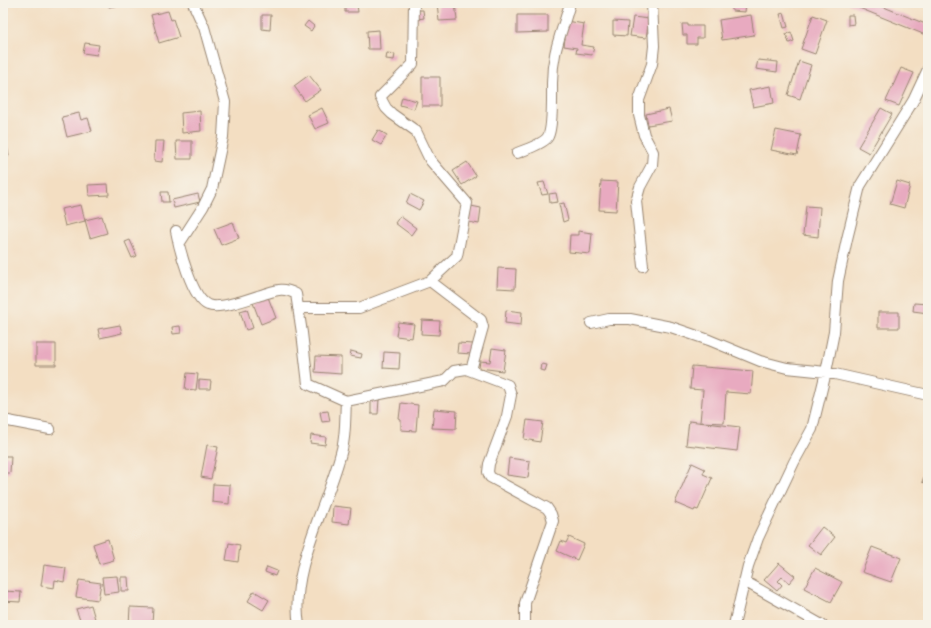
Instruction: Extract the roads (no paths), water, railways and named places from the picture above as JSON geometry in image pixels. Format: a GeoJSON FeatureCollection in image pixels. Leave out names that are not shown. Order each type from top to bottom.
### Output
{"type":"FeatureCollection","features":[{"type":"Feature","properties":{"kind":"street"},"geometry":{"type":"LineString","coordinates":[[179,244],[203,207],[212,189],[223,137],[225,102],[204,27],[193,3]]}},
{"type":"Feature","properties":{"kind":"street"},"geometry":{"type":"LineString","coordinates":[[298,308],[359,308],[430,281],[457,256],[467,203],[430,160],[416,131],[392,114],[386,108],[380,97],[412,64],[414,3]]}},
{"type":"Feature","properties":{"kind":"street"},"geometry":{"type":"LineString","coordinates":[[517,153],[547,139],[550,134],[552,64],[554,52],[570,3]]}},
{"type":"Feature","properties":{"kind":"street"},"geometry":{"type":"LineString","coordinates":[[643,266],[636,201],[640,187],[652,165],[653,152],[644,135],[639,115],[639,100],[652,64],[654,46],[652,3]]}},
{"type":"Feature","properties":{"kind":"street"},"geometry":{"type":"LineString","coordinates":[[734,625],[748,566],[758,538],[794,462],[812,429],[834,332],[838,281],[851,219],[860,186],[913,101],[928,68]]}},
{"type":"Feature","properties":{"kind":"street"},"geometry":{"type":"LineString","coordinates":[[176,231],[191,283],[199,299],[208,306],[229,306],[278,289],[289,290],[296,294],[308,384],[346,401],[444,381],[454,371],[466,369],[508,385],[511,395],[507,416],[489,464],[488,472],[490,477],[547,508],[553,521],[525,603],[525,625]]}},
{"type":"Feature","properties":{"kind":"street"},"geometry":{"type":"LineString","coordinates":[[430,281],[481,320],[483,327],[471,370]]}},
{"type":"Feature","properties":{"kind":"street"},"geometry":{"type":"LineString","coordinates":[[592,323],[609,319],[630,319],[671,327],[760,360],[787,368],[826,372],[928,395]]}},
{"type":"Feature","properties":{"kind":"street"},"geometry":{"type":"LineString","coordinates":[[299,625],[297,611],[298,593],[304,566],[343,448],[346,401]]}},
{"type":"Feature","properties":{"kind":"street"},"geometry":{"type":"LineString","coordinates":[[3,420],[50,429]]}},
{"type":"Feature","properties":{"kind":"street"},"geometry":{"type":"LineString","coordinates":[[744,581],[822,625]]}}]}
